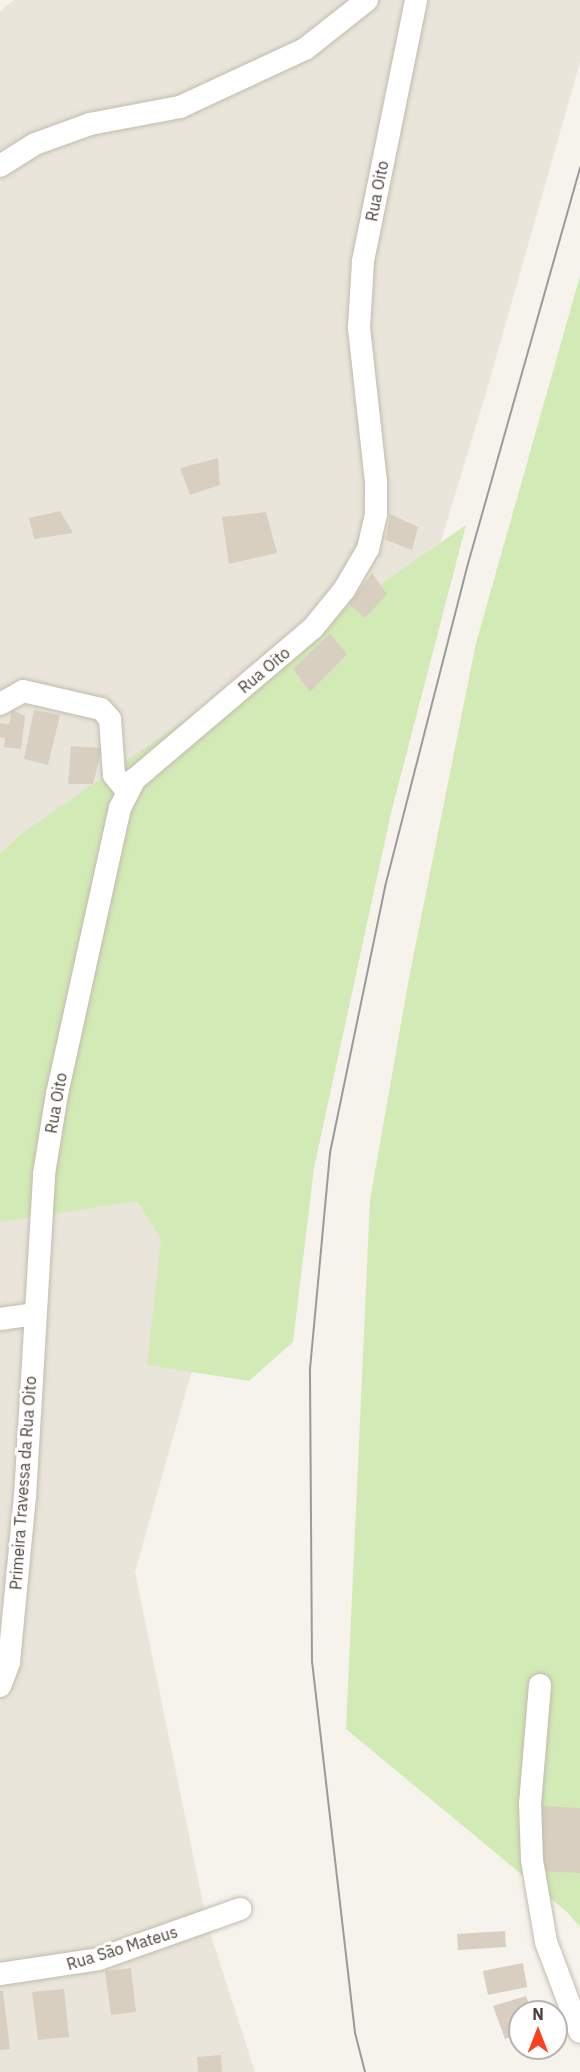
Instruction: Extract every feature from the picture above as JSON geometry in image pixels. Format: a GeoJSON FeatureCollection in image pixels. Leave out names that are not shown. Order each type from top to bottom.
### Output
{"type":"FeatureCollection","features":[{"type":"Feature","properties":{"kind":"street"},"geometry":{"type":"LineString","coordinates":[[0,166],[35,144],[90,124],[180,107],[305,49],[367,0]]}},
{"type":"Feature","properties":{"kind":"street","name":"Rua Oito"},"geometry":{"type":"LineString","coordinates":[[34,1314],[44,1174],[57,1094],[127,791],[135,779],[314,628],[344,590],[368,549],[376,514],[376,482],[359,327],[363,261],[416,0]]}},
{"type":"Feature","properties":{"kind":"street"},"geometry":{"type":"LineString","coordinates":[[0,704],[23,691],[101,709],[110,719],[114,775],[127,791]]}},
{"type":"Feature","properties":{"kind":"street"},"geometry":{"type":"LineString","coordinates":[[0,1319],[34,1314]]}},
{"type":"Feature","properties":{"kind":"street","name":"Primeira Travessa da Rua Oito"},"geometry":{"type":"LineString","coordinates":[[0,1686],[9,1662],[7,1594],[25,1497],[34,1314]]}},
{"type":"Feature","properties":{"kind":"street"},"geometry":{"type":"LineString","coordinates":[[540,1685],[530,1803],[532,1860],[546,1942],[580,2031]]}},
{"type":"Feature","properties":{"kind":"street","name":"Rua São Mateus"},"geometry":{"type":"LineString","coordinates":[[0,1974],[90,1961],[240,1909]]}},
{"type":"Feature","properties":{"kind":"shaded area"},"geometry":{"type":"Polygon","coordinates":[[[14,0],[580,0],[580,62],[488,386],[224,1257],[135,1572],[207,1923],[255,2072],[0,2072],[0,11],[14,0]]]}},
{"type":"Feature","properties":{"kind":"green space"},"geometry":{"type":"Polygon","coordinates":[[[580,276],[580,1927],[567,1912],[346,1729],[370,1200],[409,978],[476,643],[580,276]]]}},
{"type":"Feature","properties":{"kind":"green space"},"geometry":{"type":"Polygon","coordinates":[[[466,525],[391,813],[314,1168],[293,1342],[249,1381],[147,1365],[161,1239],[137,1201],[0,1222],[0,854],[21,834],[466,525]]]}},
{"type":"Feature","properties":{"kind":"building"},"geometry":{"type":"Polygon","coordinates":[[[218,458],[220,485],[190,495],[180,468],[218,458]]]}},
{"type":"Feature","properties":{"kind":"building"},"geometry":{"type":"Polygon","coordinates":[[[60,511],[73,533],[34,539],[29,518],[60,511]]]}},
{"type":"Feature","properties":{"kind":"building"},"geometry":{"type":"Polygon","coordinates":[[[266,512],[277,553],[229,564],[222,517],[266,512]]]}},
{"type":"Feature","properties":{"kind":"building"},"geometry":{"type":"Polygon","coordinates":[[[390,514],[418,527],[412,550],[386,540],[390,514]]]}},
{"type":"Feature","properties":{"kind":"building"},"geometry":{"type":"Polygon","coordinates":[[[372,573],[387,594],[365,618],[349,604],[372,573]]]}},
{"type":"Feature","properties":{"kind":"building"},"geometry":{"type":"Polygon","coordinates":[[[330,634],[347,654],[310,692],[293,669],[330,634]]]}},
{"type":"Feature","properties":{"kind":"building"},"geometry":{"type":"Polygon","coordinates":[[[12,710],[25,716],[21,749],[4,747],[5,738],[0,737],[0,723],[9,724],[12,710]]]}},
{"type":"Feature","properties":{"kind":"building"},"geometry":{"type":"Polygon","coordinates":[[[34,710],[60,715],[48,765],[24,759],[34,710]]]}},
{"type":"Feature","properties":{"kind":"building"},"geometry":{"type":"Polygon","coordinates":[[[71,746],[102,748],[93,784],[68,784],[71,746]]]}},
{"type":"Feature","properties":{"kind":"building"},"geometry":{"type":"Polygon","coordinates":[[[543,1806],[580,1808],[580,1873],[539,1871],[543,1806]]]}},
{"type":"Feature","properties":{"kind":"building"},"geometry":{"type":"Polygon","coordinates":[[[505,1931],[506,1947],[458,1950],[457,1934],[505,1931]]]}},
{"type":"Feature","properties":{"kind":"building"},"geometry":{"type":"Polygon","coordinates":[[[523,1963],[527,1987],[488,1995],[483,1971],[523,1963]]]}},
{"type":"Feature","properties":{"kind":"building"},"geometry":{"type":"Polygon","coordinates":[[[131,1968],[136,2012],[111,2015],[105,1971],[131,1968]]]}},
{"type":"Feature","properties":{"kind":"building"},"geometry":{"type":"Polygon","coordinates":[[[64,1989],[69,2037],[38,2040],[32,1992],[64,1989]]]}},
{"type":"Feature","properties":{"kind":"building"},"geometry":{"type":"Polygon","coordinates":[[[0,1991],[3,1991],[10,2049],[0,2050],[0,1991]]]}},
{"type":"Feature","properties":{"kind":"building"},"geometry":{"type":"Polygon","coordinates":[[[526,1996],[528,2000],[513,2000],[526,1996]]]}},
{"type":"Feature","properties":{"kind":"building"},"geometry":{"type":"Polygon","coordinates":[[[508,2001],[508,2038],[505,2039],[493,2006],[508,2001]]]}},
{"type":"Feature","properties":{"kind":"building"},"geometry":{"type":"Polygon","coordinates":[[[221,2055],[222,2072],[198,2072],[197,2057],[221,2055]]]}},
{"type":"Feature","properties":{"kind":"tram line"},"geometry":{"type":"LineString","coordinates":[[365,2072],[355,2033],[312,1663],[310,1369],[330,1153],[385,887],[468,564],[580,167]]}}]}
